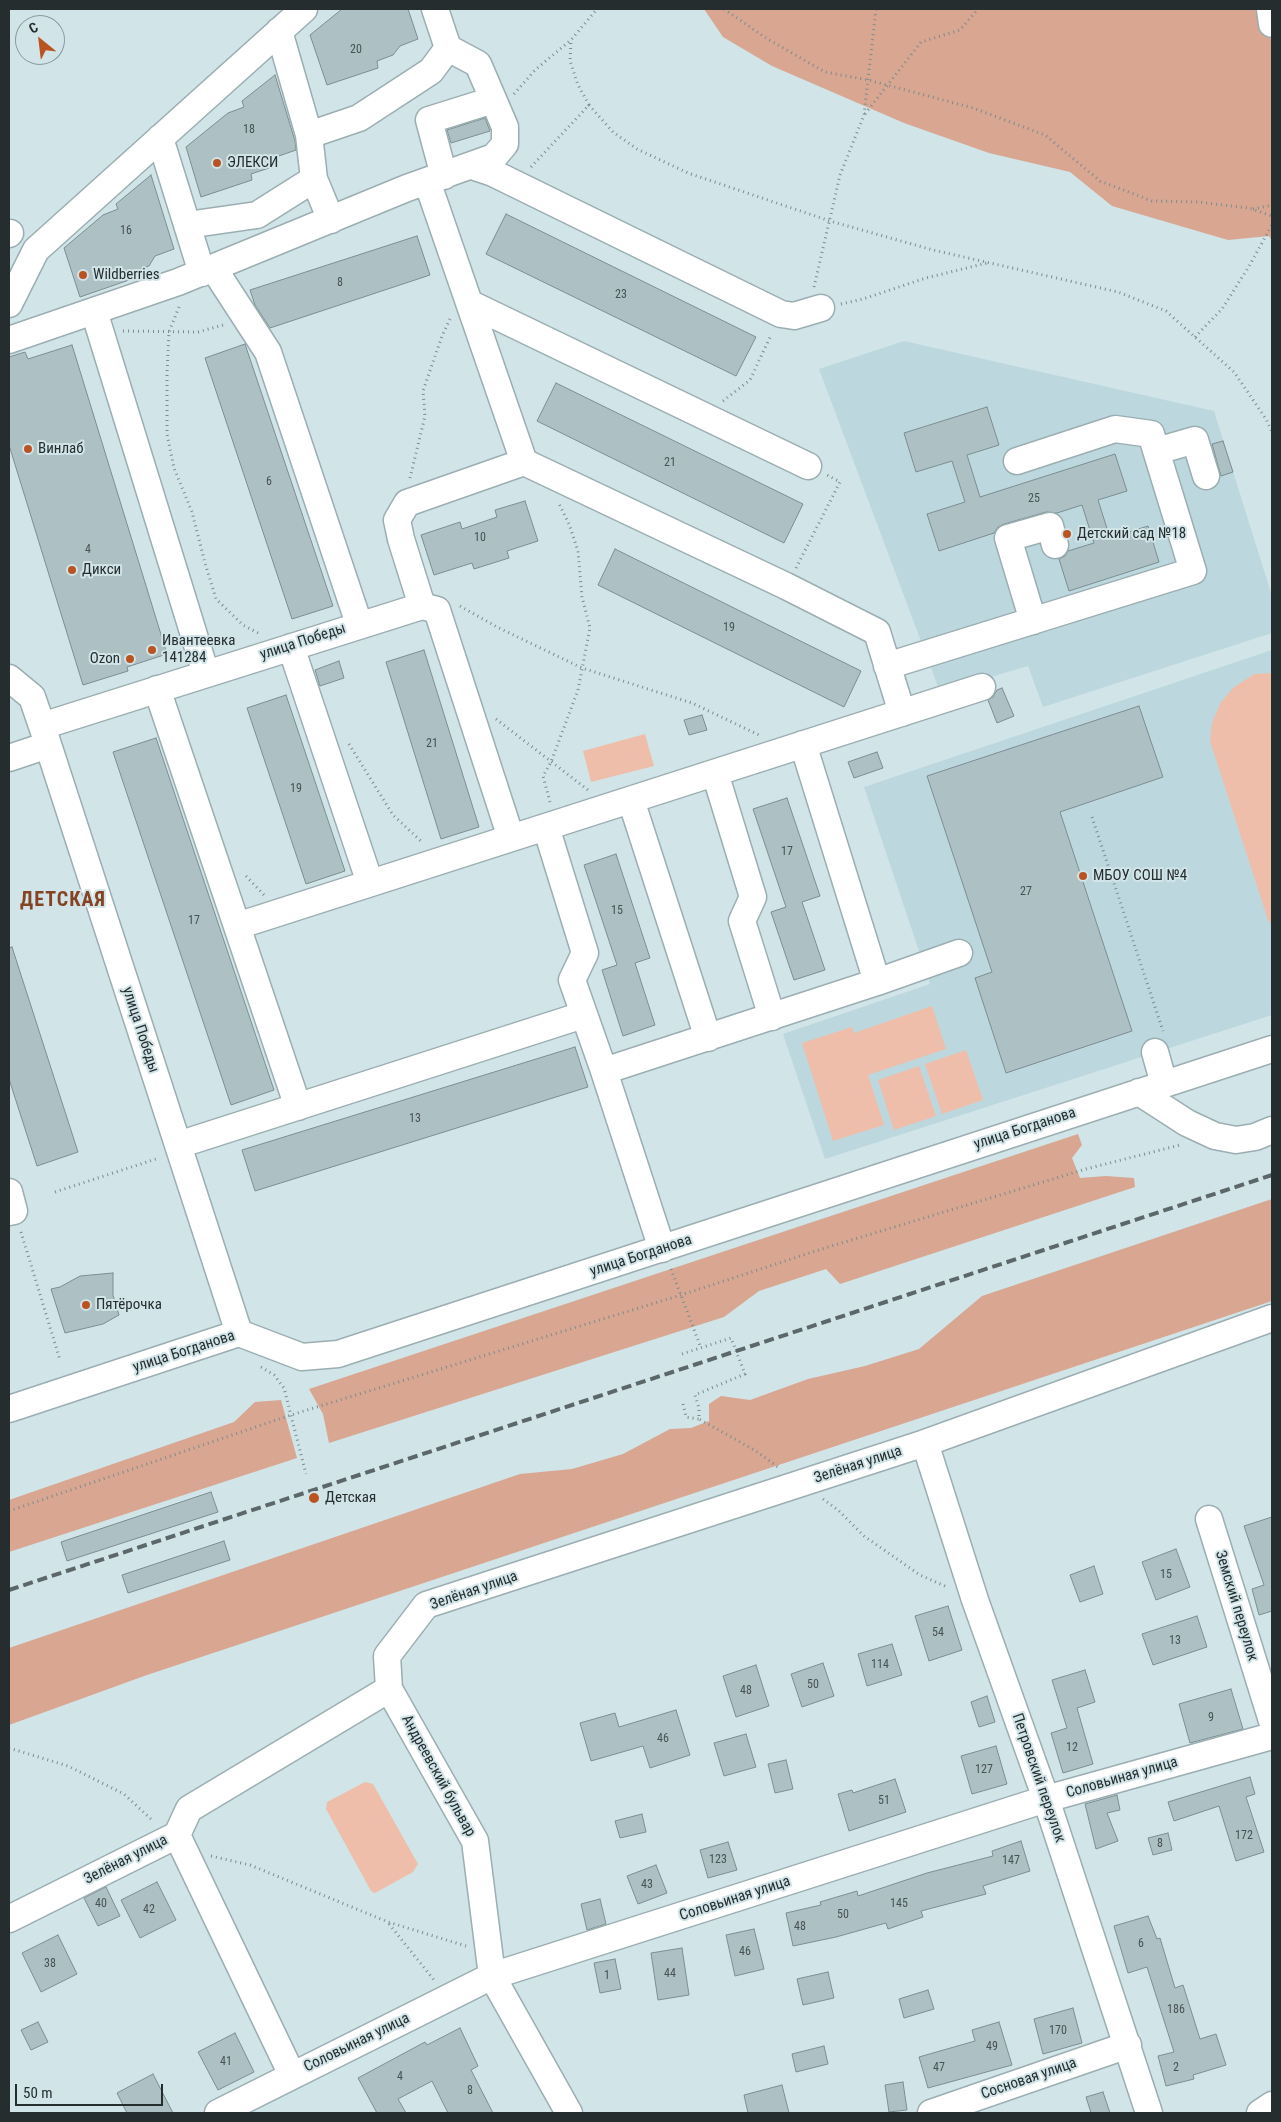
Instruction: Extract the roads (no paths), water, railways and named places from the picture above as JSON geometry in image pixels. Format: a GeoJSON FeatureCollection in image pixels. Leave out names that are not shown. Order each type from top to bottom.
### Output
{"type":"FeatureCollection","features":[{"type":"Feature","properties":{"kind":"street"},"geometry":{"type":"LineString","coordinates":[[9,304],[36,250],[304,9]]}},
{"type":"Feature","properties":{"kind":"street"},"geometry":{"type":"LineString","coordinates":[[9,340],[97,321],[201,273],[436,178],[494,157],[505,144],[505,127],[478,64],[448,48],[435,9]]}},
{"type":"Feature","properties":{"kind":"street"},"geometry":{"type":"LineString","coordinates":[[1270,9],[1272,24]]}},
{"type":"Feature","properties":{"kind":"street"},"geometry":{"type":"LineString","coordinates":[[279,31],[309,135],[314,179],[330,220]]}},
{"type":"Feature","properties":{"kind":"street"},"geometry":{"type":"LineString","coordinates":[[309,135],[359,118],[431,71],[448,48]]}},
{"type":"Feature","properties":{"kind":"street"},"geometry":{"type":"LineString","coordinates":[[496,106],[429,120],[436,178],[467,296],[524,462]]}},
{"type":"Feature","properties":{"kind":"street"},"geometry":{"type":"LineString","coordinates":[[160,138],[201,273],[245,316],[268,352],[359,624]]}},
{"type":"Feature","properties":{"kind":"street"},"geometry":{"type":"LineString","coordinates":[[472,166],[516,184],[780,314],[794,316],[814,310]]}},
{"type":"Feature","properties":{"kind":"street"},"geometry":{"type":"LineString","coordinates":[[187,225],[257,214],[314,179]]}},
{"type":"Feature","properties":{"kind":"street"},"geometry":{"type":"LineString","coordinates":[[467,296],[808,466]]}},
{"type":"Feature","properties":{"kind":"street"},"geometry":{"type":"LineString","coordinates":[[97,321],[206,674]]}},
{"type":"Feature","properties":{"kind":"street"},"geometry":{"type":"LineString","coordinates":[[887,666],[1193,571],[1152,434],[1115,429],[1017,461]]}},
{"type":"Feature","properties":{"kind":"street"},"geometry":{"type":"LineString","coordinates":[[1157,451],[1195,440],[1206,476]]}},
{"type":"Feature","properties":{"kind":"street"},"geometry":{"type":"LineString","coordinates":[[511,838],[437,610],[422,606],[397,520],[407,503],[524,462],[786,586],[876,632],[902,713]]}},
{"type":"Feature","properties":{"kind":"street"},"geometry":{"type":"LineString","coordinates":[[1033,621],[1008,538],[1050,526],[1055,545]]}},
{"type":"Feature","properties":{"kind":"street","name":"улица Победы"},"geometry":{"type":"LineString","coordinates":[[45,736],[158,689],[359,624],[422,606]]}},
{"type":"Feature","properties":{"kind":"street"},"geometry":{"type":"LineString","coordinates":[[291,647],[370,883]]}},
{"type":"Feature","properties":{"kind":"street","name":"улица Победы"},"geometry":{"type":"LineString","coordinates":[[9,678],[32,697],[239,1333]]}},
{"type":"Feature","properties":{"kind":"street"},"geometry":{"type":"LineString","coordinates":[[237,926],[982,687]]}},
{"type":"Feature","properties":{"kind":"street"},"geometry":{"type":"LineString","coordinates":[[158,689],[298,1107]]}},
{"type":"Feature","properties":{"kind":"street"},"geometry":{"type":"LineString","coordinates":[[9,758],[45,736]]}},
{"type":"Feature","properties":{"kind":"street"},"geometry":{"type":"LineString","coordinates":[[796,747],[877,982]]}},
{"type":"Feature","properties":{"kind":"street"},"geometry":{"type":"LineString","coordinates":[[715,773],[753,897],[742,921],[772,1017]]}},
{"type":"Feature","properties":{"kind":"street"},"geometry":{"type":"LineString","coordinates":[[620,803],[708,1038]]}},
{"type":"Feature","properties":{"kind":"street"},"geometry":{"type":"LineString","coordinates":[[546,827],[585,953],[572,980],[665,1256]]}},
{"type":"Feature","properties":{"kind":"street"},"geometry":{"type":"LineString","coordinates":[[604,1071],[772,1017],[959,953]]}},
{"type":"Feature","properties":{"kind":"street"},"geometry":{"type":"LineString","coordinates":[[179,1149],[298,1107],[583,1016]]}},
{"type":"Feature","properties":{"kind":"street"},"geometry":{"type":"LineString","coordinates":[[1160,1045],[1164,1084]]}},
{"type":"Feature","properties":{"kind":"street","name":"улица Богданова"},"geometry":{"type":"LineString","coordinates":[[9,1410],[239,1333],[302,1357],[338,1354],[665,1256],[1139,1092],[1272,1049]]}},
{"type":"Feature","properties":{"kind":"street"},"geometry":{"type":"LineString","coordinates":[[1139,1092],[1187,1123],[1215,1136],[1236,1140],[1255,1137],[1272,1130]]}},
{"type":"Feature","properties":{"kind":"street","name":"Зелёная улица"},"geometry":{"type":"LineString","coordinates":[[9,1919],[177,1835],[189,1809],[390,1689],[387,1656],[426,1606],[925,1443],[1272,1318]]}},
{"type":"Feature","properties":{"kind":"street","name":"Петровский переулок"},"geometry":{"type":"LineString","coordinates":[[925,1443],[975,1600],[1046,1800],[1149,2113]]}},
{"type":"Feature","properties":{"kind":"street","name":"Земский переулок"},"geometry":{"type":"LineString","coordinates":[[1209,1519],[1272,1721]]}},
{"type":"Feature","properties":{"kind":"street","name":"Андреевский бульвар"},"geometry":{"type":"LineString","coordinates":[[390,1689],[475,1841],[490,1964],[569,2113]]}},
{"type":"Feature","properties":{"kind":"street","name":"Соловьиная улица"},"geometry":{"type":"LineString","coordinates":[[218,2113],[448,1998],[490,1964],[1046,1800],[1272,1736]]}},
{"type":"Feature","properties":{"kind":"street"},"geometry":{"type":"LineString","coordinates":[[177,1835],[292,2075]]}},
{"type":"Feature","properties":{"kind":"street","name":"Сосновая улица"},"geometry":{"type":"LineString","coordinates":[[931,2113],[1128,2045]]}},
{"type":"Feature","properties":{"kind":"street"},"geometry":{"type":"LineString","coordinates":[[1260,2113],[1272,2105]]}},
{"type":"Feature","properties":{"kind":"railway"},"geometry":{"type":"LineString","coordinates":[[9,1590],[1272,1175]]}},
{"type":"Feature","properties":{"kind":"place","name":"ЭЛЕКСИ"},"geometry":{"type":"Point","coordinates":[217,163]}},
{"type":"Feature","properties":{"kind":"place","name":"Wildberries"},"geometry":{"type":"Point","coordinates":[83,275]}},
{"type":"Feature","properties":{"kind":"place","name":"Винлаб"},"geometry":{"type":"Point","coordinates":[28,449]}},
{"type":"Feature","properties":{"kind":"place","name":"Детский сад №18"},"geometry":{"type":"Point","coordinates":[1067,534]}},
{"type":"Feature","properties":{"kind":"place","name":"Дикси"},"geometry":{"type":"Point","coordinates":[72,570]}},
{"type":"Feature","properties":{"kind":"place","name":"Ивантеевка 141284"},"geometry":{"type":"Point","coordinates":[152,650]}},
{"type":"Feature","properties":{"kind":"place","name":"Ozon"},"geometry":{"type":"Point","coordinates":[130,659]}},
{"type":"Feature","properties":{"kind":"place","name":"МБОУ СОШ №4"},"geometry":{"type":"Point","coordinates":[1083,876]}},
{"type":"Feature","properties":{"kind":"place","name":"Пятёрочка"},"geometry":{"type":"Point","coordinates":[86,1305]}},
{"type":"Feature","properties":{"kind":"place","name":"Детская"},"geometry":{"type":"Point","coordinates":[314,1498]}},
{"type":"Feature","properties":{"kind":"district","name":"ДЕТСКАЯ"},"geometry":{"type":"Point","coordinates":[63,901]}}]}
